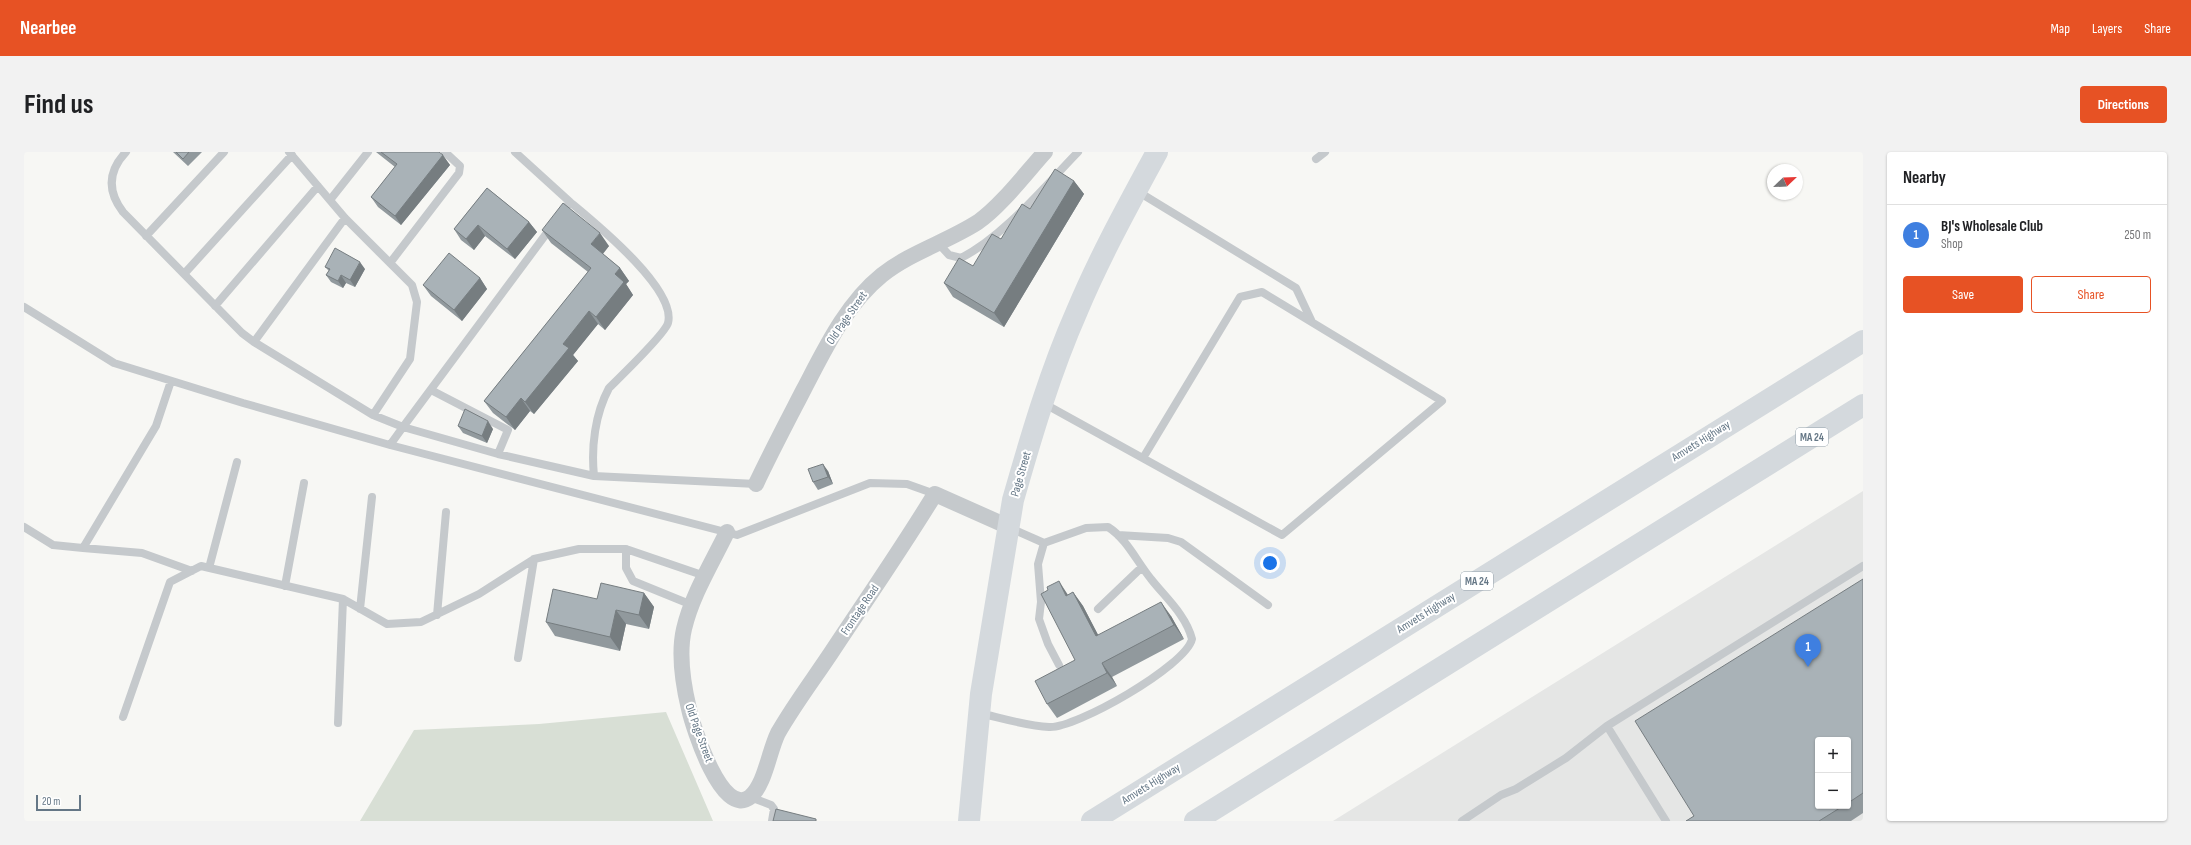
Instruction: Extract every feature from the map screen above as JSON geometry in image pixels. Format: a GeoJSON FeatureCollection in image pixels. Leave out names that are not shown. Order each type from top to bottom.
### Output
{"type":"FeatureCollection","features":[{"type":"Feature","properties":{"kind":"main road","name":"Page Street"},"geometry":{"type":"LineString","coordinates":[[970,821],[979,713],[1013,500],[1043,403],[1076,312],[1101,258],[1157,152]]}},
{"type":"Feature","properties":{"kind":"main road","name":"Amvets Highway"},"geometry":{"type":"LineString","coordinates":[[1092,821],[1863,341]]}},
{"type":"Feature","properties":{"kind":"main road","name":"MA 24"},"geometry":{"type":"LineString","coordinates":[[1195,821],[1863,405]]}},
{"type":"Feature","properties":{"kind":"street","name":"Old Page Street"},"geometry":{"type":"LineString","coordinates":[[756,484],[768,458],[832,336],[859,297],[882,275],[911,255],[980,221],[1045,152]]}},
{"type":"Feature","properties":{"kind":"street"},"geometry":{"type":"LineString","coordinates":[[935,494],[1009,527]]}},
{"type":"Feature","properties":{"kind":"street","name":"Frontage Road"},"geometry":{"type":"LineString","coordinates":[[750,797],[759,785],[776,738],[793,706],[817,674],[935,494]]}},
{"type":"Feature","properties":{"kind":"street","name":"Old Page Street"},"geometry":{"type":"LineString","coordinates":[[728,532],[705,576],[692,605],[684,630],[682,652],[684,680],[689,710],[701,745],[719,784],[732,799],[742,801],[750,797]]}},
{"type":"Feature","properties":{"kind":"lane"},"geometry":{"type":"LineString","coordinates":[[126,152],[116,164],[112,176],[111,190],[116,203],[123,212],[215,306],[254,342],[373,415],[403,427],[498,454],[594,476],[756,484]]}},
{"type":"Feature","properties":{"kind":"lane"},"geometry":{"type":"LineString","coordinates":[[146,236],[224,152]]}},
{"type":"Feature","properties":{"kind":"lane"},"geometry":{"type":"LineString","coordinates":[[330,200],[368,152]]}},
{"type":"Feature","properties":{"kind":"lane"},"geometry":{"type":"LineString","coordinates":[[390,262],[459,173],[460,166],[445,152]]}},
{"type":"Feature","properties":{"kind":"lane"},"geometry":{"type":"LineString","coordinates":[[515,152],[631,256],[663,297],[669,314],[665,329],[609,388],[600,409],[592,460],[594,476]]}},
{"type":"Feature","properties":{"kind":"lane"},"geometry":{"type":"LineString","coordinates":[[938,243],[949,255],[961,258],[977,249],[1038,194],[1078,152]]}},
{"type":"Feature","properties":{"kind":"lane"},"geometry":{"type":"LineString","coordinates":[[1316,159],[1325,152]]}},
{"type":"Feature","properties":{"kind":"lane"},"geometry":{"type":"LineString","coordinates":[[184,274],[290,154],[345,218],[412,285],[417,302],[410,359],[373,415]]}},
{"type":"Feature","properties":{"kind":"lane"},"geometry":{"type":"LineString","coordinates":[[215,306],[318,186]]}},
{"type":"Feature","properties":{"kind":"lane"},"geometry":{"type":"LineString","coordinates":[[1136,191],[1296,288],[1312,322]]}},
{"type":"Feature","properties":{"kind":"lane"},"geometry":{"type":"LineString","coordinates":[[390,445],[570,202]]}},
{"type":"Feature","properties":{"kind":"lane"},"geometry":{"type":"LineString","coordinates":[[254,342],[345,218]]}},
{"type":"Feature","properties":{"kind":"lane"},"geometry":{"type":"LineString","coordinates":[[1043,403],[1282,535],[1442,401],[1262,292],[1240,296],[1143,458]]}},
{"type":"Feature","properties":{"kind":"lane"},"geometry":{"type":"LineString","coordinates":[[24,307],[114,363],[170,381],[390,445],[737,535],[870,483],[907,484],[935,494]]}},
{"type":"Feature","properties":{"kind":"lane"},"geometry":{"type":"LineString","coordinates":[[83,548],[156,426],[170,381]]}},
{"type":"Feature","properties":{"kind":"lane"},"geometry":{"type":"LineString","coordinates":[[431,390],[508,430],[498,454]]}},
{"type":"Feature","properties":{"kind":"lane"},"geometry":{"type":"LineString","coordinates":[[209,568],[237,462]]}},
{"type":"Feature","properties":{"kind":"lane"},"geometry":{"type":"LineString","coordinates":[[285,586],[304,483]]}},
{"type":"Feature","properties":{"kind":"lane"},"geometry":{"type":"LineString","coordinates":[[360,609],[372,497]]}},
{"type":"Feature","properties":{"kind":"lane"},"geometry":{"type":"LineString","coordinates":[[437,614],[446,512]]}},
{"type":"Feature","properties":{"kind":"lane"},"geometry":{"type":"LineString","coordinates":[[979,713],[1049,728],[1067,725],[1140,688],[1157,676],[1188,646],[1192,639],[1171,601],[1118,535],[1108,527],[1094,526],[1044,543],[1009,527]]}},
{"type":"Feature","properties":{"kind":"lane"},"geometry":{"type":"LineString","coordinates":[[24,527],[53,545],[142,553],[192,571]]}},
{"type":"Feature","properties":{"kind":"lane"},"geometry":{"type":"LineString","coordinates":[[1118,535],[1168,538],[1180,542],[1268,605]]}},
{"type":"Feature","properties":{"kind":"lane"},"geometry":{"type":"LineString","coordinates":[[1044,543],[1038,564],[1041,602],[1039,619],[1048,644],[1060,665]]}},
{"type":"Feature","properties":{"kind":"lane"},"geometry":{"type":"LineString","coordinates":[[123,717],[170,582],[201,566],[343,599],[387,624],[421,622],[479,594],[534,559],[579,549],[626,549],[705,576]]}},
{"type":"Feature","properties":{"kind":"lane"},"geometry":{"type":"LineString","coordinates":[[626,549],[626,568],[633,581],[692,605]]}},
{"type":"Feature","properties":{"kind":"lane"},"geometry":{"type":"LineString","coordinates":[[518,658],[534,559]]}},
{"type":"Feature","properties":{"kind":"lane"},"geometry":{"type":"LineString","coordinates":[[1098,609],[1142,566]]}},
{"type":"Feature","properties":{"kind":"lane"},"geometry":{"type":"LineString","coordinates":[[1462,821],[1500,795],[1516,789],[1566,758],[1607,726],[1863,566]]}},
{"type":"Feature","properties":{"kind":"lane"},"geometry":{"type":"LineString","coordinates":[[338,723],[343,599]]}},
{"type":"Feature","properties":{"kind":"lane"},"geometry":{"type":"LineString","coordinates":[[1607,726],[1666,821]]}},
{"type":"Feature","properties":{"kind":"lane"},"geometry":{"type":"LineString","coordinates":[[750,797],[771,805],[774,809],[772,821]]}},
{"type":"Feature","properties":{"kind":"shaded area"},"geometry":{"type":"Polygon","coordinates":[[[1863,491],[1863,821],[1333,821],[1863,491]]]}},
{"type":"Feature","properties":{"kind":"shaded area"},"geometry":{"type":"Polygon","coordinates":[[[666,712],[713,821],[360,821],[414,730],[539,724],[666,712]]]}},
{"type":"Feature","properties":{"kind":"building"},"geometry":{"type":"Polygon","coordinates":[[[176,152],[189,152],[183,159],[176,152]]]}},
{"type":"Feature","properties":{"kind":"building"},"geometry":{"type":"Polygon","coordinates":[[[381,152],[439,152],[443,155],[395,216],[371,197],[397,164],[381,152]]]}},
{"type":"Feature","properties":{"kind":"building"},"geometry":{"type":"Polygon","coordinates":[[[1055,169],[1074,181],[994,313],[944,283],[959,258],[973,266],[992,234],[1001,239],[1022,204],[1030,209],[1055,169]]]}},
{"type":"Feature","properties":{"kind":"building"},"geometry":{"type":"Polygon","coordinates":[[[487,188],[529,222],[507,249],[478,225],[466,239],[454,229],[487,188]]]}},
{"type":"Feature","properties":{"kind":"building"},"geometry":{"type":"Polygon","coordinates":[[[563,203],[600,233],[591,244],[620,268],[615,274],[624,282],[596,317],[589,311],[563,344],[569,348],[525,402],[521,398],[506,417],[484,401],[591,268],[542,230],[563,203]]]}},
{"type":"Feature","properties":{"kind":"building"},"geometry":{"type":"Polygon","coordinates":[[[335,248],[360,262],[350,280],[341,275],[338,281],[326,275],[330,269],[325,267],[335,248]]]}},
{"type":"Feature","properties":{"kind":"building"},"geometry":{"type":"Polygon","coordinates":[[[449,253],[480,278],[454,310],[423,285],[449,253]]]}},
{"type":"Feature","properties":{"kind":"building"},"geometry":{"type":"Polygon","coordinates":[[[465,409],[488,421],[482,436],[458,426],[465,409]]]}},
{"type":"Feature","properties":{"kind":"building"},"geometry":{"type":"Polygon","coordinates":[[[823,464],[828,477],[813,482],[808,469],[823,464]]]}},
{"type":"Feature","properties":{"kind":"building"},"geometry":{"type":"Polygon","coordinates":[[[1863,579],[1863,793],[1851,801],[1851,737],[1815,737],[1815,809],[1838,809],[1819,821],[1686,821],[1694,816],[1635,721],[1863,579]]]}},
{"type":"Feature","properties":{"kind":"building"},"geometry":{"type":"Polygon","coordinates":[[[1059,581],[1066,596],[1073,592],[1096,636],[1161,602],[1174,625],[1102,663],[1107,673],[1047,704],[1035,681],[1075,660],[1041,594],[1048,590],[1047,587],[1059,581]]]}},
{"type":"Feature","properties":{"kind":"building"},"geometry":{"type":"Polygon","coordinates":[[[601,583],[644,593],[639,615],[616,610],[610,637],[546,622],[553,589],[597,599],[601,583]]]}},
{"type":"Feature","properties":{"kind":"building"},"geometry":{"type":"Polygon","coordinates":[[[776,809],[816,819],[816,821],[773,821],[776,809]]]}},
{"type":"Feature","properties":{"kind":"place","name":"BJ's Wholesale Club"},"geometry":{"type":"Point","coordinates":[1808,667]}}]}
